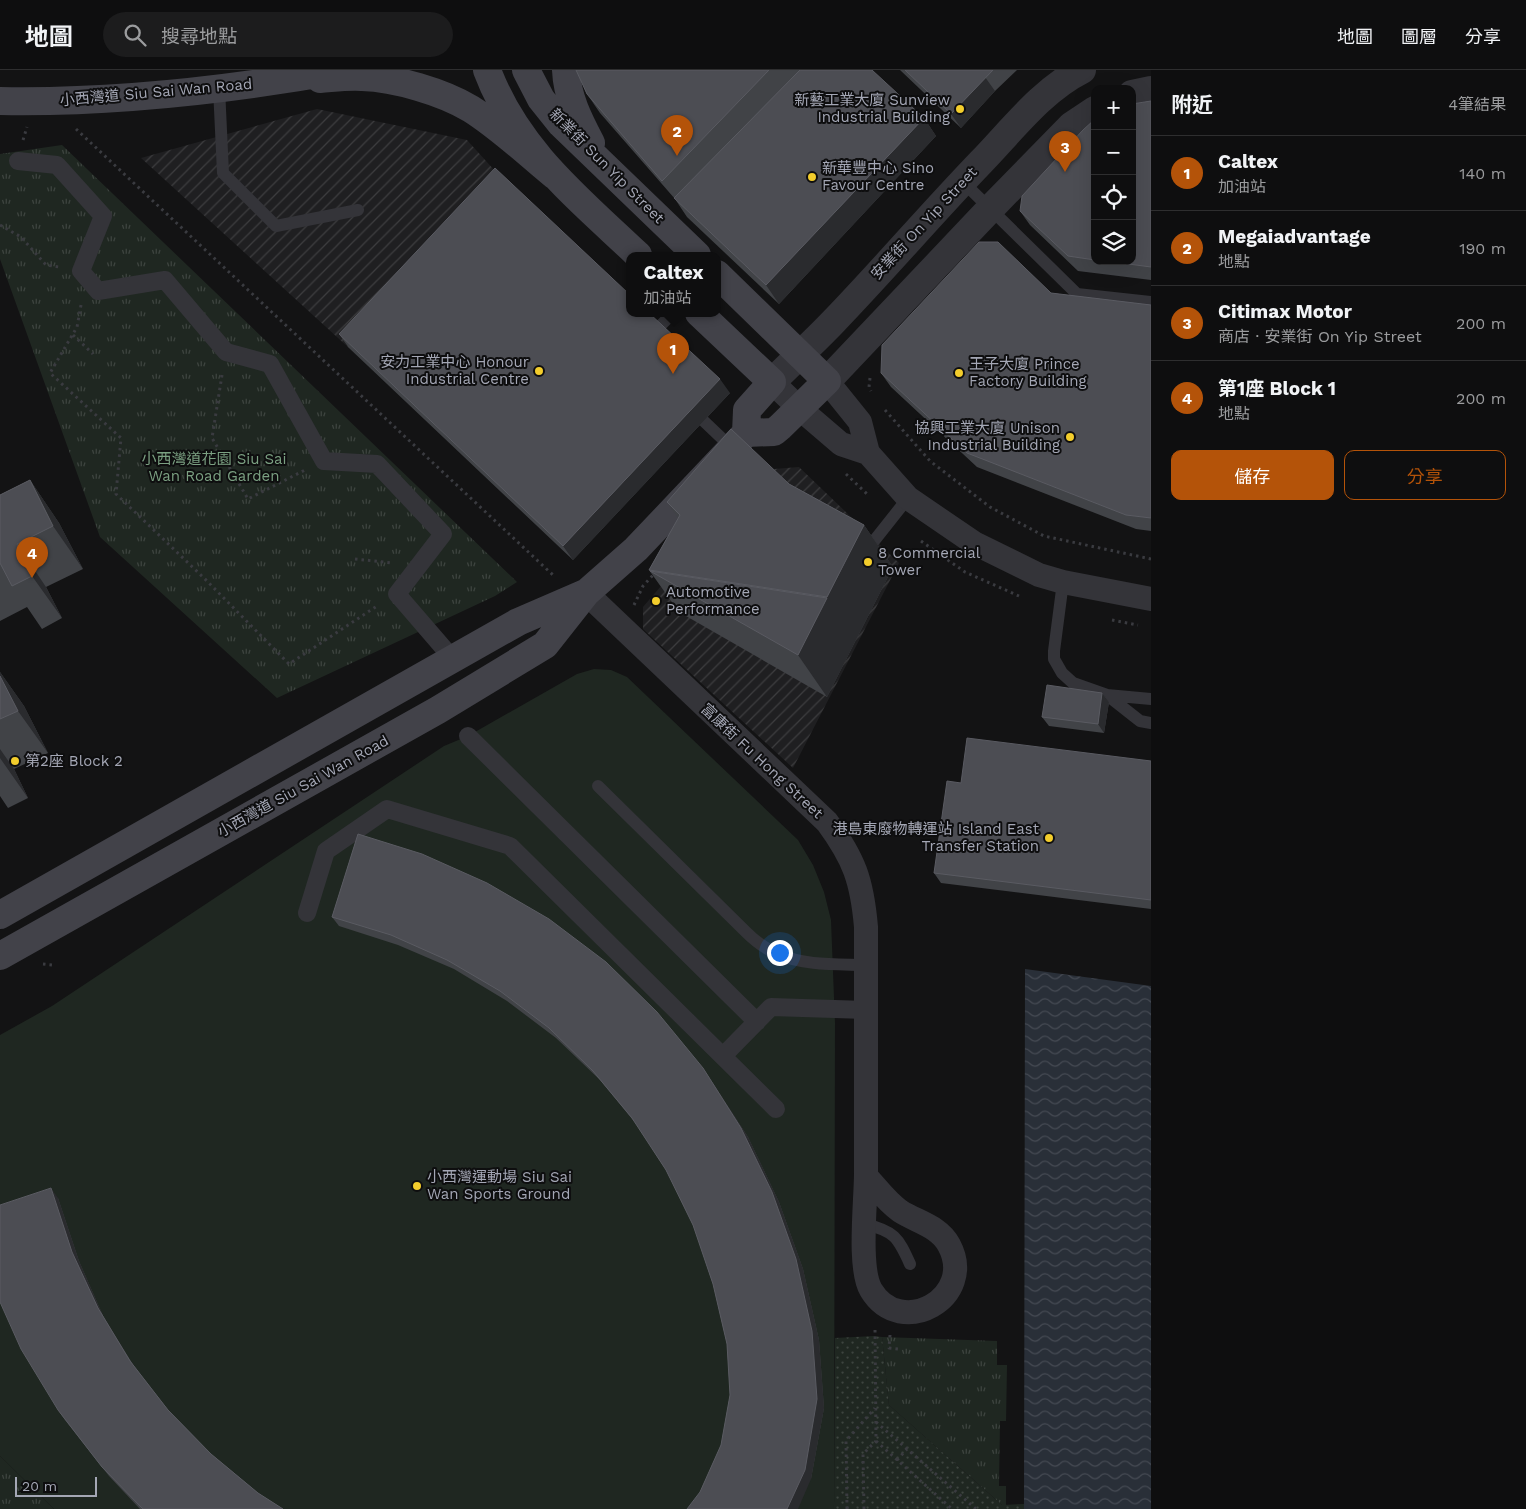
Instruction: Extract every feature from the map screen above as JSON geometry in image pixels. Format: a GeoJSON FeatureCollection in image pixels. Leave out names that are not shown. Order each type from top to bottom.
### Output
{"type":"FeatureCollection","features":[{"type":"Feature","properties":{"kind":"main road","name":"小西灣道 Siu Sai Wan Road"},"geometry":{"type":"LineString","coordinates":[[0,102],[84,100],[219,88],[281,81],[340,70]]}},
{"type":"Feature","properties":{"kind":"main road"},"geometry":{"type":"LineString","coordinates":[[487,70],[495,91],[512,123],[554,176]]}},
{"type":"Feature","properties":{"kind":"main road","name":"新業街 Sun Yip Street"},"geometry":{"type":"LineString","coordinates":[[526,70],[541,99],[550,111],[694,252]]}},
{"type":"Feature","properties":{"kind":"main road"},"geometry":{"type":"LineString","coordinates":[[566,70],[576,116],[603,165]]}},
{"type":"Feature","properties":{"kind":"main road"},"geometry":{"type":"LineString","coordinates":[[281,81],[362,77],[402,82],[470,108],[503,132],[554,176],[635,252]]}},
{"type":"Feature","properties":{"kind":"main road"},"geometry":{"type":"LineString","coordinates":[[703,317],[772,382],[747,410],[738,440],[774,432],[827,381],[721,278]]}},
{"type":"Feature","properties":{"kind":"main road","name":"小西灣道 Siu Sai Wan Road"},"geometry":{"type":"LineString","coordinates":[[0,956],[438,710],[545,645],[586,593],[636,549],[738,440]]}},
{"type":"Feature","properties":{"kind":"main road","name":"小西灣道 Siu Sai Wan Road"},"geometry":{"type":"LineString","coordinates":[[0,915],[518,622],[586,593]]}},
{"type":"Feature","properties":{"kind":"street","name":"安業街 On Yip Street"},"geometry":{"type":"LineString","coordinates":[[772,382],[833,322],[962,181],[1039,102],[1071,75],[1082,70]]}},
{"type":"Feature","properties":{"kind":"street"},"geometry":{"type":"LineString","coordinates":[[1136,93],[1151,90]]}},
{"type":"Feature","properties":{"kind":"street"},"geometry":{"type":"LineString","coordinates":[[1091,113],[1071,126],[990,208],[827,381],[860,422],[868,453],[908,498],[974,543],[1039,574],[1063,582],[1151,599]]}},
{"type":"Feature","properties":{"kind":"street"},"geometry":{"type":"LineString","coordinates":[[18,161],[56,165],[103,216],[81,271],[98,291],[165,280],[226,352],[270,364],[324,461],[377,464],[443,534],[397,594],[454,659]]}},
{"type":"Feature","properties":{"kind":"street"},"geometry":{"type":"LineString","coordinates":[[772,382],[799,408],[842,444],[868,453]]}},
{"type":"Feature","properties":{"kind":"street","name":"富康街 Fu Hong Street"},"geometry":{"type":"LineString","coordinates":[[586,593],[827,822],[844,845],[856,871],[864,898],[866,965],[864,1253],[866,1278],[873,1293],[879,1300],[893,1309],[910,1312],[927,1309],[942,1299],[951,1285],[955,1268],[949,1244],[938,1232],[899,1210],[885,1198],[866,1176]]}},
{"type":"Feature","properties":{"kind":"street"},"geometry":{"type":"LineString","coordinates":[[468,736],[757,1022]]}},
{"type":"Feature","properties":{"kind":"street"},"geometry":{"type":"LineString","coordinates":[[307,913],[326,851],[387,809],[510,846],[776,1109]]}},
{"type":"Feature","properties":{"kind":"street"},"geometry":{"type":"LineString","coordinates":[[723,1056],[771,1007],[866,1010]]}},
{"type":"Feature","properties":{"kind":"lane"},"geometry":{"type":"LineString","coordinates":[[219,88],[223,173],[276,226],[358,210]]}},
{"type":"Feature","properties":{"kind":"lane"},"geometry":{"type":"LineString","coordinates":[[962,181],[1077,294],[1151,302]]}},
{"type":"Feature","properties":{"kind":"lane"},"geometry":{"type":"LineString","coordinates":[[639,347],[669,317]]}},
{"type":"Feature","properties":{"kind":"lane"},"geometry":{"type":"LineString","coordinates":[[679,398],[738,440]]}},
{"type":"Feature","properties":{"kind":"lane"},"geometry":{"type":"LineString","coordinates":[[870,546],[908,498]]}},
{"type":"Feature","properties":{"kind":"lane"},"geometry":{"type":"LineString","coordinates":[[1063,582],[1054,659],[1062,673],[1073,683],[1107,695],[1151,699]]}},
{"type":"Feature","properties":{"kind":"lane"},"geometry":{"type":"LineString","coordinates":[[1107,695],[1140,722],[1151,723]]}},
{"type":"Feature","properties":{"kind":"lane"},"geometry":{"type":"LineString","coordinates":[[598,786],[760,944],[777,954],[795,960],[866,965]]}},
{"type":"Feature","properties":{"kind":"lane"},"geometry":{"type":"LineString","coordinates":[[865,1224],[878,1227],[890,1233],[901,1243],[910,1264]]}},
{"type":"Feature","properties":{"kind":"path"},"geometry":{"type":"LineString","coordinates":[[76,129],[558,579]]}},
{"type":"Feature","properties":{"kind":"path"},"geometry":{"type":"LineString","coordinates":[[0,225],[21,237],[46,265],[81,271],[82,298],[77,327],[50,373],[122,438],[116,494],[204,578],[289,664],[397,594]]}},
{"type":"Feature","properties":{"kind":"path"},"geometry":{"type":"LineString","coordinates":[[73,336],[93,354]]}},
{"type":"Feature","properties":{"kind":"path"},"geometry":{"type":"LineString","coordinates":[[226,352],[212,438],[248,500],[324,461]]}},
{"type":"Feature","properties":{"kind":"path"},"geometry":{"type":"LineString","coordinates":[[870,374],[869,387],[874,398]]}},
{"type":"Feature","properties":{"kind":"path"},"geometry":{"type":"LineString","coordinates":[[880,405],[930,461],[990,507],[1044,536],[1151,559]]}},
{"type":"Feature","properties":{"kind":"path"},"geometry":{"type":"LineString","coordinates":[[355,559],[418,566]]}},
{"type":"Feature","properties":{"kind":"path"},"geometry":{"type":"LineString","coordinates":[[633,608],[634,602],[643,586],[658,571]]}},
{"type":"Feature","properties":{"kind":"path"},"geometry":{"type":"LineString","coordinates":[[891,1332],[889,1348],[898,1349]]}},
{"type":"Feature","properties":{"kind":"path"},"geometry":{"type":"LineString","coordinates":[[864,1509],[863,1454],[876,1442],[874,1336]]}},
{"type":"Feature","properties":{"kind":"path"},"geometry":{"type":"LineString","coordinates":[[847,1509],[846,1441],[875,1408]]}},
{"type":"Feature","properties":{"kind":"path"},"geometry":{"type":"LineString","coordinates":[[876,1421],[973,1508]]}},
{"type":"Feature","properties":{"kind":"path"},"geometry":{"type":"LineString","coordinates":[[876,1442],[952,1509]]}},
{"type":"Feature","properties":{"kind":"path"},"geometry":{"type":"LineString","coordinates":[[897,1460],[907,1449]]}},
{"type":"Feature","properties":{"kind":"shaded area"},"geometry":{"type":"Polygon","coordinates":[[[317,109],[467,140],[505,182],[349,348],[141,158],[317,109]]]}},
{"type":"Feature","properties":{"kind":"shaded area"},"geometry":{"type":"Polygon","coordinates":[[[799,467],[899,563],[793,768],[643,629],[643,607],[761,470],[799,467]]]}},
{"type":"Feature","properties":{"kind":"green space","name":"小西灣道花園 Siu Sai Wan Road Garden"},"geometry":{"type":"Polygon","coordinates":[[[62,145],[517,582],[495,596],[277,698],[100,537],[0,259],[0,154],[62,145]]]}},
{"type":"Feature","properties":{"kind":"green space","name":"小西灣運動場 Siu Sai Wan Sports Ground"},"geometry":{"type":"Polygon","coordinates":[[[594,669],[611,670],[627,677],[798,840],[813,865],[824,892],[831,920],[835,1023],[834,1509],[54,1509],[0,1456],[0,1035],[52,1006],[444,746],[468,736],[577,674],[594,669]]]}},
{"type":"Feature","properties":{"kind":"green space"},"geometry":{"type":"Polygon","coordinates":[[[882,1337],[997,1341],[997,1365],[1007,1365],[1006,1421],[1000,1421],[999,1486],[1006,1486],[1006,1505],[1002,1505],[889,1405],[882,1337]]]}},
{"type":"Feature","properties":{"kind":"green space"},"geometry":{"type":"Polygon","coordinates":[[[882,1337],[889,1405],[1002,1505],[1024,1504],[1024,1509],[834,1509],[835,1338],[882,1337]]]}},
{"type":"Feature","properties":{"kind":"green space"},"geometry":{"type":"Polygon","coordinates":[[[0,1456],[54,1509],[0,1509],[0,1456]]]}},
{"type":"Feature","properties":{"kind":"water"},"geometry":{"type":"Polygon","coordinates":[[[1025,969],[1151,986],[1151,1509],[1024,1509],[1025,969]]]}},
{"type":"Feature","properties":{"kind":"building"},"geometry":{"type":"Polygon","coordinates":[[[576,70],[769,70],[662,181],[587,94],[576,70]]]}},
{"type":"Feature","properties":{"kind":"building","name":"新華豐中心 Sino Favour Centre"},"geometry":{"type":"Polygon","coordinates":[[[800,70],[872,70],[924,118],[766,285],[674,198],[800,70]]]}},
{"type":"Feature","properties":{"kind":"building"},"geometry":{"type":"Polygon","coordinates":[[[905,70],[993,70],[951,114],[905,70]]]}},
{"type":"Feature","properties":{"kind":"building"},"geometry":{"type":"Polygon","coordinates":[[[1151,101],[1151,267],[1136,265],[1136,103],[1151,101]]]}},
{"type":"Feature","properties":{"kind":"building"},"geometry":{"type":"Polygon","coordinates":[[[1091,123],[1091,259],[1068,256],[1020,211],[1022,196],[1091,123]]]}},
{"type":"Feature","properties":{"kind":"building","name":"安力工業中心 Honour Industrial Centre"},"geometry":{"type":"Polygon","coordinates":[[[495,168],[626,291],[626,317],[653,317],[720,379],[563,546],[339,334],[495,168]]]}},
{"type":"Feature","properties":{"kind":"building"},"geometry":{"type":"Polygon","coordinates":[[[979,242],[998,242],[1051,293],[1151,305],[1151,518],[1126,515],[967,453],[881,373],[882,345],[979,242]]]}},
{"type":"Feature","properties":{"kind":"building"},"geometry":{"type":"Polygon","coordinates":[[[731,429],[789,484],[864,525],[827,597],[649,570],[680,515],[667,502],[731,429]]]}},
{"type":"Feature","properties":{"kind":"building"},"geometry":{"type":"Polygon","coordinates":[[[30,480],[53,526],[17,544],[32,576],[12,586],[0,563],[0,495],[30,480]]]}},
{"type":"Feature","properties":{"kind":"building"},"geometry":{"type":"Polygon","coordinates":[[[650,571],[827,598],[798,655],[650,571]]]}},
{"type":"Feature","properties":{"kind":"building"},"geometry":{"type":"Polygon","coordinates":[[[0,676],[18,711],[0,719],[0,676]]]}},
{"type":"Feature","properties":{"kind":"building"},"geometry":{"type":"Polygon","coordinates":[[[1047,685],[1102,693],[1098,724],[1042,717],[1047,685]]]}},
{"type":"Feature","properties":{"kind":"building","name":"港島東廢物轉運站 Island East Transfer Station"},"geometry":{"type":"Polygon","coordinates":[[[967,738],[1151,761],[1151,900],[934,873],[947,781],[961,783],[967,738]]]}},
{"type":"Feature","properties":{"kind":"building"},"geometry":{"type":"Polygon","coordinates":[[[358,834],[422,854],[487,883],[549,919],[606,962],[657,1012],[703,1068],[741,1128],[772,1192],[796,1259],[812,1331],[817,1399],[805,1470],[787,1509],[687,1509],[700,1492],[721,1445],[730,1395],[727,1344],[713,1284],[693,1225],[666,1170],[632,1118],[593,1071],[549,1028],[500,991],[447,960],[391,935],[332,917],[358,834]]]}},
{"type":"Feature","properties":{"kind":"building"},"geometry":{"type":"Polygon","coordinates":[[[51,1188],[72,1252],[98,1308],[130,1361],[168,1410],[211,1454],[258,1493],[283,1509],[143,1509],[102,1467],[58,1410],[21,1349],[0,1302],[0,1205],[51,1188]]]}},
{"type":"Feature","properties":{"kind":"place","name":"新藝工業大廈 Sunview Industrial Building"},"geometry":{"type":"Point","coordinates":[960,109]}},
{"type":"Feature","properties":{"kind":"place","name":"Megaiadvantage"},"geometry":{"type":"Point","coordinates":[677,156]}},
{"type":"Feature","properties":{"kind":"place","name":"Citimax Motor"},"geometry":{"type":"Point","coordinates":[1065,172]}},
{"type":"Feature","properties":{"kind":"place","name":"新華豐中心 Sino Favour Centre"},"geometry":{"type":"Point","coordinates":[812,177]}},
{"type":"Feature","properties":{"kind":"place","name":"安力工業中心 Honour Industrial Centre"},"geometry":{"type":"Point","coordinates":[539,371]}},
{"type":"Feature","properties":{"kind":"place","name":"王子大廈 Prince Factory Building"},"geometry":{"type":"Point","coordinates":[959,373]}},
{"type":"Feature","properties":{"kind":"place","name":"Caltex"},"geometry":{"type":"Point","coordinates":[673,374]}},
{"type":"Feature","properties":{"kind":"place","name":"協興工業大廈 Unison Industrial Building"},"geometry":{"type":"Point","coordinates":[1070,437]}},
{"type":"Feature","properties":{"kind":"place","name":"8 Commercial Tower"},"geometry":{"type":"Point","coordinates":[868,562]}},
{"type":"Feature","properties":{"kind":"place","name":"第1座 Block 1"},"geometry":{"type":"Point","coordinates":[32,578]}},
{"type":"Feature","properties":{"kind":"place","name":"Automotive Performance"},"geometry":{"type":"Point","coordinates":[656,601]}},
{"type":"Feature","properties":{"kind":"place","name":"第2座 Block 2"},"geometry":{"type":"Point","coordinates":[15,761]}},
{"type":"Feature","properties":{"kind":"place","name":"港島東廢物轉運站 Island East Transfer Station"},"geometry":{"type":"Point","coordinates":[1049,838]}},
{"type":"Feature","properties":{"kind":"place","name":"小西灣運動場 Siu Sai Wan Sports Ground"},"geometry":{"type":"Point","coordinates":[417,1186]}}]}
